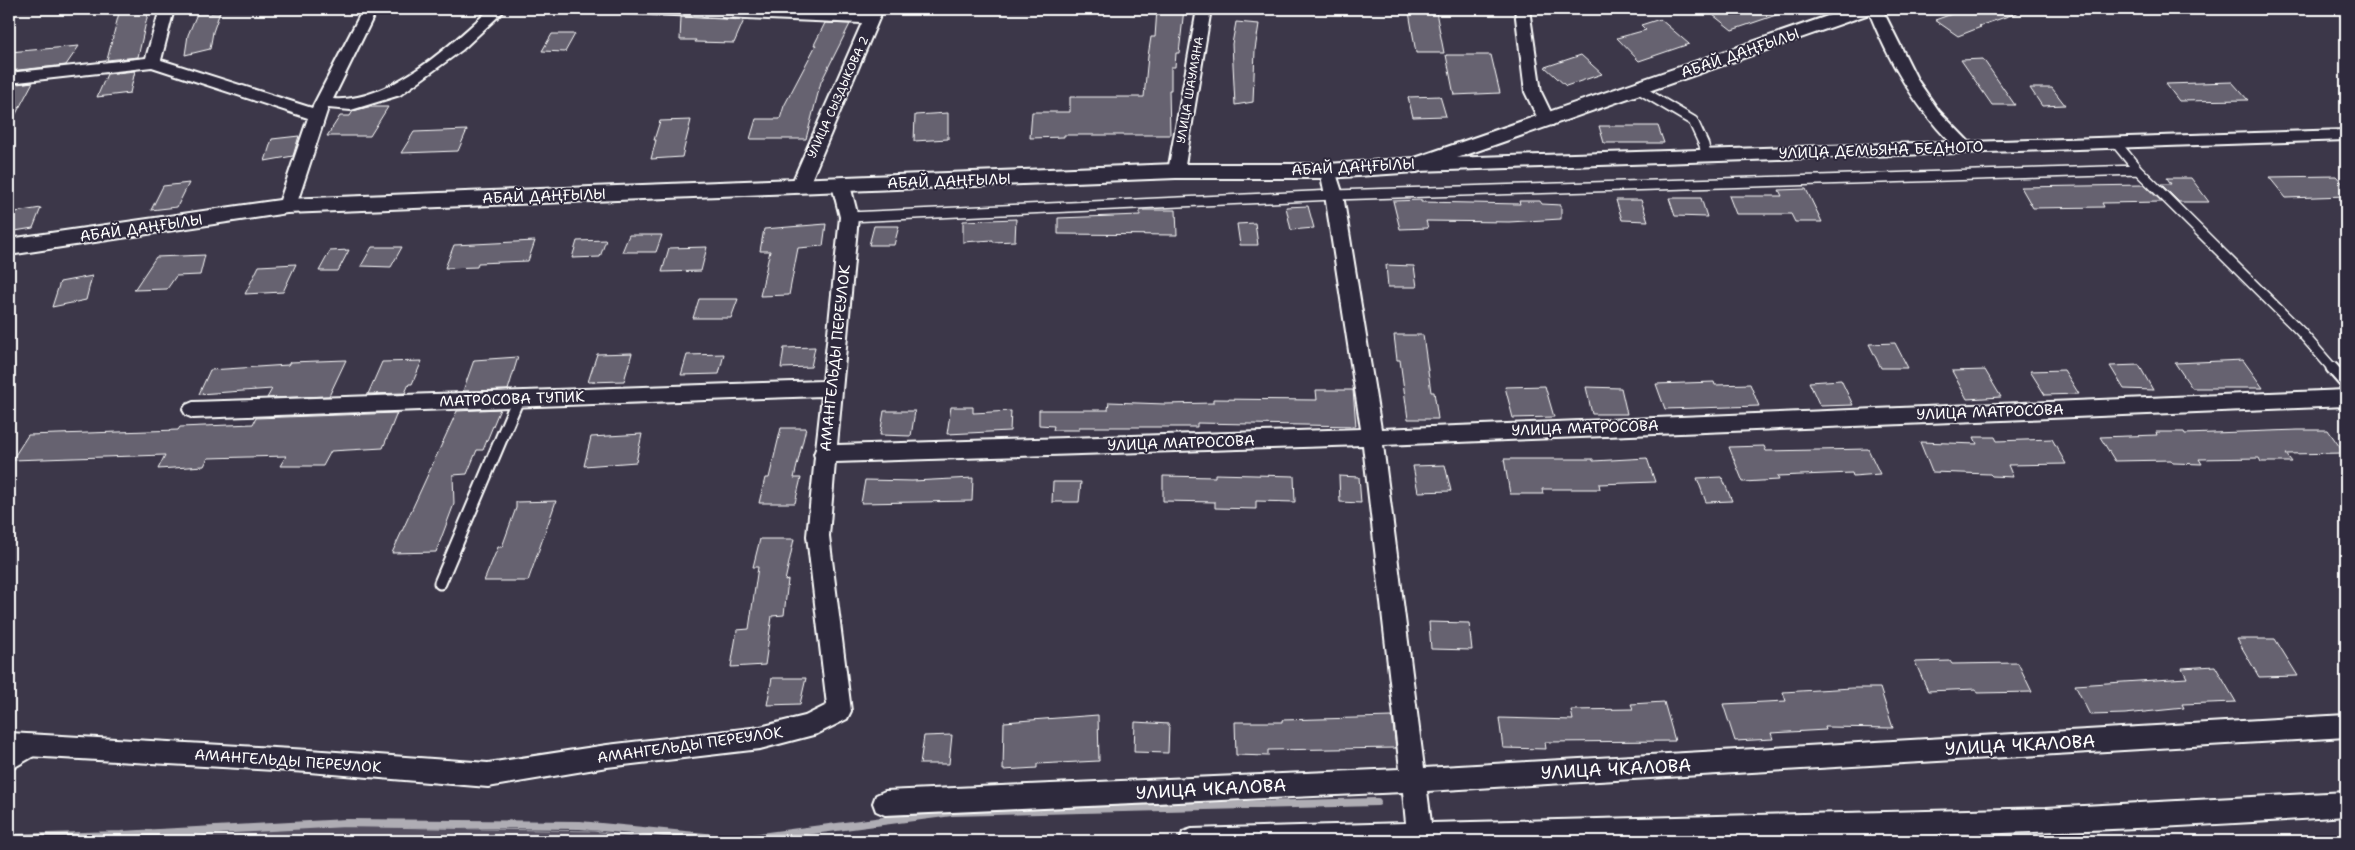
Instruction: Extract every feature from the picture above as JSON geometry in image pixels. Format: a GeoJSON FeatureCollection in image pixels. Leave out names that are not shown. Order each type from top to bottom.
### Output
{"type":"FeatureCollection","features":[{"type":"Feature","properties":{"kind":"street"},"geometry":{"type":"LineString","coordinates":[[153,62],[168,9]]}},
{"type":"Feature","properties":{"kind":"street"},"geometry":{"type":"LineString","coordinates":[[287,206],[320,109],[370,9]]}},
{"type":"Feature","properties":{"kind":"street"},"geometry":{"type":"LineString","coordinates":[[9,78],[153,62],[320,109],[351,105],[394,91],[457,47],[499,9]]}},
{"type":"Feature","properties":{"kind":"street"},"geometry":{"type":"LineString","coordinates":[[625,9],[874,14]]}},
{"type":"Feature","properties":{"kind":"street","name":"УЛИЦА ШАУМЯНА"},"geometry":{"type":"LineString","coordinates":[[1176,172],[1204,9]]}},
{"type":"Feature","properties":{"kind":"street"},"geometry":{"type":"LineString","coordinates":[[1522,9],[1533,92],[1548,121]]}},
{"type":"Feature","properties":{"kind":"street","name":"АБАЙ ДАҢҒЫЛЫ"},"geometry":{"type":"LineString","coordinates":[[9,247],[287,206],[1176,172],[1328,171],[1416,165],[1548,121],[1865,9]]}},
{"type":"Feature","properties":{"kind":"street"},"geometry":{"type":"LineString","coordinates":[[1875,9],[1910,81],[1933,115],[1965,148]]}},
{"type":"Feature","properties":{"kind":"street","name":"УЛИЦА СЫЗДЫКОВА 2"},"geometry":{"type":"LineString","coordinates":[[800,185],[874,14]]}},
{"type":"Feature","properties":{"kind":"street","name":"УЛИЦА ДЕМЬЯНА БЕДНОГО"},"geometry":{"type":"LineString","coordinates":[[1416,165],[2346,135]]}},
{"type":"Feature","properties":{"kind":"street"},"geometry":{"type":"LineString","coordinates":[[1328,171],[1334,195],[1372,437],[1421,839]]}},
{"type":"Feature","properties":{"kind":"street","name":"АМАНГЕЛЬДЫ ПЕРЕУЛОК"},"geometry":{"type":"LineString","coordinates":[[9,744],[488,775],[607,756],[760,738],[808,726],[839,711],[818,536],[824,454],[849,217],[842,185]]}},
{"type":"Feature","properties":{"kind":"street","name":"МАТРОСОВА ТУПИК"},"geometry":{"type":"LineString","coordinates":[[193,410],[832,388]]}},
{"type":"Feature","properties":{"kind":"street","name":"УЛИЦА МАТРОСОВА"},"geometry":{"type":"LineString","coordinates":[[824,454],[1372,437],[2346,398]]}},
{"type":"Feature","properties":{"kind":"street","name":"УЛИЦА ЧКАЛОВА"},"geometry":{"type":"LineString","coordinates":[[885,804],[1413,780],[2346,726]]}},
{"type":"Feature","properties":{"kind":"street"},"geometry":{"type":"LineString","coordinates":[[1192,841],[1421,839],[2046,820],[2346,804]]}},
{"type":"Feature","properties":{"kind":"lane"},"geometry":{"type":"LineString","coordinates":[[1638,89],[1693,121],[1704,145],[1706,156]]}},
{"type":"Feature","properties":{"kind":"lane"},"geometry":{"type":"LineString","coordinates":[[2116,143],[2138,170],[2300,331],[2346,384]]}},
{"type":"Feature","properties":{"kind":"lane"},"geometry":{"type":"LineString","coordinates":[[849,217],[1334,195],[2138,170]]}},
{"type":"Feature","properties":{"kind":"lane"},"geometry":{"type":"LineString","coordinates":[[440,583],[518,399]]}},
{"type":"Feature","properties":{"kind":"lane"},"geometry":{"type":"LineString","coordinates":[[9,764],[40,746]]}},
{"type":"Feature","properties":{"kind":"shaded area"},"geometry":{"type":"Polygon","coordinates":[[[271,825],[594,831],[658,841],[171,841],[271,825]]]}},
{"type":"Feature","properties":{"kind":"building"},"geometry":{"type":"Polygon","coordinates":[[[120,9],[149,9],[138,57],[107,60],[120,9]]]}},
{"type":"Feature","properties":{"kind":"building"},"geometry":{"type":"Polygon","coordinates":[[[199,9],[211,9],[211,13],[220,12],[213,32],[210,49],[185,55],[188,35],[199,9]]]}},
{"type":"Feature","properties":{"kind":"building"},"geometry":{"type":"Polygon","coordinates":[[[1157,9],[1184,9],[1179,53],[1176,53],[1175,67],[1171,67],[1171,90],[1169,90],[1170,135],[1064,135],[1064,137],[1030,138],[1032,112],[1070,112],[1070,97],[1144,97],[1151,37],[1155,37],[1157,9]]]}},
{"type":"Feature","properties":{"kind":"building"},"geometry":{"type":"Polygon","coordinates":[[[1731,9],[1784,9],[1785,12],[1732,30],[1713,15],[1731,9]]]}},
{"type":"Feature","properties":{"kind":"building"},"geometry":{"type":"Polygon","coordinates":[[[1966,9],[2020,9],[2020,12],[1979,26],[1981,27],[1958,36],[1935,20],[1966,9]]]}},
{"type":"Feature","properties":{"kind":"building"},"geometry":{"type":"Polygon","coordinates":[[[1409,12],[1436,12],[1444,53],[1416,53],[1409,12]]]}},
{"type":"Feature","properties":{"kind":"building"},"geometry":{"type":"Polygon","coordinates":[[[681,17],[744,20],[734,43],[695,42],[696,40],[680,40],[681,17]]]}},
{"type":"Feature","properties":{"kind":"building"},"geometry":{"type":"Polygon","coordinates":[[[1660,19],[1689,44],[1639,61],[1617,38],[1646,30],[1641,25],[1660,19]]]}},
{"type":"Feature","properties":{"kind":"building"},"geometry":{"type":"Polygon","coordinates":[[[1236,22],[1259,24],[1255,50],[1253,102],[1235,105],[1232,44],[1236,22]]]}},
{"type":"Feature","properties":{"kind":"building"},"geometry":{"type":"Polygon","coordinates":[[[825,23],[850,24],[821,82],[806,139],[750,139],[756,119],[780,119],[784,106],[816,45],[814,45],[825,23]]]}},
{"type":"Feature","properties":{"kind":"building"},"geometry":{"type":"Polygon","coordinates":[[[552,34],[575,34],[565,52],[542,51],[552,34]]]}},
{"type":"Feature","properties":{"kind":"building"},"geometry":{"type":"Polygon","coordinates":[[[79,46],[66,65],[9,71],[9,52],[79,46]]]}},
{"type":"Feature","properties":{"kind":"building"},"geometry":{"type":"Polygon","coordinates":[[[1446,55],[1491,55],[1500,93],[1454,95],[1446,55]]]}},
{"type":"Feature","properties":{"kind":"building"},"geometry":{"type":"Polygon","coordinates":[[[1581,55],[1602,74],[1566,86],[1545,67],[1581,55]]]}},
{"type":"Feature","properties":{"kind":"building"},"geometry":{"type":"Polygon","coordinates":[[[1983,59],[2015,105],[1992,105],[1961,60],[1983,59]]]}},
{"type":"Feature","properties":{"kind":"building"},"geometry":{"type":"Polygon","coordinates":[[[135,71],[130,93],[97,97],[107,74],[135,71]]]}},
{"type":"Feature","properties":{"kind":"building"},"geometry":{"type":"Polygon","coordinates":[[[33,82],[9,127],[9,85],[33,82]]]}},
{"type":"Feature","properties":{"kind":"building"},"geometry":{"type":"Polygon","coordinates":[[[2232,82],[2248,100],[2179,101],[2166,84],[2232,82]]]}},
{"type":"Feature","properties":{"kind":"building"},"geometry":{"type":"Polygon","coordinates":[[[2030,88],[2052,88],[2065,105],[2042,106],[2030,88]]]}},
{"type":"Feature","properties":{"kind":"building"},"geometry":{"type":"Polygon","coordinates":[[[1440,96],[1446,116],[1413,117],[1408,97],[1440,96]]]}},
{"type":"Feature","properties":{"kind":"building"},"geometry":{"type":"Polygon","coordinates":[[[368,107],[388,107],[370,136],[327,136],[340,116],[350,116],[353,111],[368,107]]]}},
{"type":"Feature","properties":{"kind":"building"},"geometry":{"type":"Polygon","coordinates":[[[948,113],[948,139],[914,141],[915,115],[948,113]]]}},
{"type":"Feature","properties":{"kind":"building"},"geometry":{"type":"Polygon","coordinates":[[[691,120],[682,157],[651,159],[660,121],[691,120]]]}},
{"type":"Feature","properties":{"kind":"building"},"geometry":{"type":"Polygon","coordinates":[[[1599,126],[1658,126],[1664,143],[1604,143],[1599,126]]]}},
{"type":"Feature","properties":{"kind":"building"},"geometry":{"type":"Polygon","coordinates":[[[467,130],[458,151],[401,153],[414,132],[467,130]]]}},
{"type":"Feature","properties":{"kind":"building"},"geometry":{"type":"Polygon","coordinates":[[[299,136],[293,156],[265,161],[272,139],[299,136]]]}},
{"type":"Feature","properties":{"kind":"building"},"geometry":{"type":"Polygon","coordinates":[[[2336,176],[2346,187],[2346,196],[2286,198],[2269,177],[2336,176]]]}},
{"type":"Feature","properties":{"kind":"building"},"geometry":{"type":"Polygon","coordinates":[[[2167,178],[2191,178],[2209,202],[2179,202],[2161,184],[2171,184],[2167,178]]]}},
{"type":"Feature","properties":{"kind":"building"},"geometry":{"type":"Polygon","coordinates":[[[189,183],[177,207],[151,210],[163,186],[189,183]]]}},
{"type":"Feature","properties":{"kind":"building"},"geometry":{"type":"Polygon","coordinates":[[[2144,185],[2162,202],[2102,203],[2104,207],[2033,208],[2021,187],[2144,185]]]}},
{"type":"Feature","properties":{"kind":"building"},"geometry":{"type":"Polygon","coordinates":[[[1806,189],[1822,222],[1795,222],[1791,214],[1736,214],[1729,196],[1782,196],[1779,190],[1806,189]]]}},
{"type":"Feature","properties":{"kind":"building"},"geometry":{"type":"Polygon","coordinates":[[[1669,198],[1701,198],[1707,217],[1675,216],[1669,198]]]}},
{"type":"Feature","properties":{"kind":"building"},"geometry":{"type":"Polygon","coordinates":[[[1421,200],[1421,202],[1520,204],[1519,201],[1540,201],[1542,204],[1561,205],[1561,219],[1509,222],[1426,221],[1428,228],[1400,229],[1393,201],[1421,200]]]}},
{"type":"Feature","properties":{"kind":"building"},"geometry":{"type":"Polygon","coordinates":[[[1616,200],[1641,200],[1648,221],[1622,220],[1616,200]]]}},
{"type":"Feature","properties":{"kind":"building"},"geometry":{"type":"Polygon","coordinates":[[[1308,206],[1314,228],[1291,230],[1286,207],[1308,206]]]}},
{"type":"Feature","properties":{"kind":"building"},"geometry":{"type":"Polygon","coordinates":[[[41,208],[33,228],[9,232],[9,213],[41,208]]]}},
{"type":"Feature","properties":{"kind":"building"},"geometry":{"type":"Polygon","coordinates":[[[1140,210],[1176,210],[1177,235],[1058,234],[1058,218],[1140,215],[1140,210]]]}},
{"type":"Feature","properties":{"kind":"building"},"geometry":{"type":"Polygon","coordinates":[[[1016,219],[1015,241],[963,242],[963,221],[1016,219]]]}},
{"type":"Feature","properties":{"kind":"building"},"geometry":{"type":"Polygon","coordinates":[[[1255,223],[1258,245],[1240,245],[1237,224],[1255,223]]]}},
{"type":"Feature","properties":{"kind":"building"},"geometry":{"type":"Polygon","coordinates":[[[826,224],[823,246],[798,248],[789,295],[760,296],[770,251],[760,251],[764,229],[826,224]]]}},
{"type":"Feature","properties":{"kind":"building"},"geometry":{"type":"Polygon","coordinates":[[[874,226],[899,226],[894,245],[869,245],[874,226]]]}},
{"type":"Feature","properties":{"kind":"building"},"geometry":{"type":"Polygon","coordinates":[[[629,235],[662,235],[656,252],[622,252],[629,235]]]}},
{"type":"Feature","properties":{"kind":"building"},"geometry":{"type":"Polygon","coordinates":[[[606,240],[600,257],[572,258],[577,241],[606,240]]]}},
{"type":"Feature","properties":{"kind":"building"},"geometry":{"type":"Polygon","coordinates":[[[535,241],[528,261],[478,263],[477,267],[445,268],[454,245],[535,241]]]}},
{"type":"Feature","properties":{"kind":"building"},"geometry":{"type":"Polygon","coordinates":[[[372,247],[402,247],[391,267],[361,266],[372,247]]]}},
{"type":"Feature","properties":{"kind":"building"},"geometry":{"type":"Polygon","coordinates":[[[707,247],[701,271],[662,272],[669,248],[707,247]]]}},
{"type":"Feature","properties":{"kind":"building"},"geometry":{"type":"Polygon","coordinates":[[[349,250],[338,271],[319,271],[330,251],[349,250]]]}},
{"type":"Feature","properties":{"kind":"building"},"geometry":{"type":"Polygon","coordinates":[[[205,255],[200,275],[176,276],[167,289],[134,290],[156,257],[205,255]]]}},
{"type":"Feature","properties":{"kind":"building"},"geometry":{"type":"Polygon","coordinates":[[[296,264],[283,292],[245,294],[259,266],[296,264]]]}},
{"type":"Feature","properties":{"kind":"building"},"geometry":{"type":"Polygon","coordinates":[[[1386,265],[1414,266],[1417,287],[1388,287],[1386,265]]]}},
{"type":"Feature","properties":{"kind":"building"},"geometry":{"type":"Polygon","coordinates":[[[92,276],[86,300],[52,307],[60,282],[92,276]]]}},
{"type":"Feature","properties":{"kind":"building"},"geometry":{"type":"Polygon","coordinates":[[[699,299],[738,299],[731,318],[693,318],[699,299]]]}},
{"type":"Feature","properties":{"kind":"building"},"geometry":{"type":"Polygon","coordinates":[[[1394,335],[1423,335],[1431,392],[1434,392],[1438,419],[1408,419],[1400,360],[1397,360],[1394,335]]]}},
{"type":"Feature","properties":{"kind":"building"},"geometry":{"type":"Polygon","coordinates":[[[1895,343],[1908,368],[1881,368],[1869,344],[1895,343]]]}},
{"type":"Feature","properties":{"kind":"building"},"geometry":{"type":"Polygon","coordinates":[[[815,347],[811,367],[781,368],[784,348],[815,347]]]}},
{"type":"Feature","properties":{"kind":"building"},"geometry":{"type":"Polygon","coordinates":[[[632,353],[624,381],[588,382],[597,354],[632,353]]]}},
{"type":"Feature","properties":{"kind":"building"},"geometry":{"type":"Polygon","coordinates":[[[724,354],[719,374],[681,375],[687,355],[724,354]]]}},
{"type":"Feature","properties":{"kind":"building"},"geometry":{"type":"Polygon","coordinates":[[[518,357],[508,390],[463,391],[474,360],[518,357]]]}},
{"type":"Feature","properties":{"kind":"building"},"geometry":{"type":"Polygon","coordinates":[[[346,360],[329,396],[267,398],[272,389],[199,394],[210,370],[288,365],[290,362],[346,360]]]}},
{"type":"Feature","properties":{"kind":"building"},"geometry":{"type":"Polygon","coordinates":[[[2243,360],[2263,388],[2192,388],[2175,363],[2243,360]]]}},
{"type":"Feature","properties":{"kind":"building"},"geometry":{"type":"Polygon","coordinates":[[[422,361],[412,384],[409,384],[405,393],[368,394],[382,362],[422,361]]]}},
{"type":"Feature","properties":{"kind":"building"},"geometry":{"type":"Polygon","coordinates":[[[2139,365],[2153,390],[2124,389],[2110,366],[2139,365]]]}},
{"type":"Feature","properties":{"kind":"building"},"geometry":{"type":"Polygon","coordinates":[[[1985,370],[2001,397],[1967,399],[1952,371],[1985,370]]]}},
{"type":"Feature","properties":{"kind":"building"},"geometry":{"type":"Polygon","coordinates":[[[2064,370],[2079,394],[2045,395],[2030,371],[2064,370]]]}},
{"type":"Feature","properties":{"kind":"building"},"geometry":{"type":"Polygon","coordinates":[[[1841,380],[1853,405],[1820,406],[1809,382],[1841,380]]]}},
{"type":"Feature","properties":{"kind":"building"},"geometry":{"type":"Polygon","coordinates":[[[1714,382],[1715,385],[1750,384],[1759,406],[1665,409],[1656,384],[1714,382]]]}},
{"type":"Feature","properties":{"kind":"building"},"geometry":{"type":"Polygon","coordinates":[[[1545,386],[1554,417],[1513,418],[1505,387],[1545,386]]]}},
{"type":"Feature","properties":{"kind":"building"},"geometry":{"type":"Polygon","coordinates":[[[1586,387],[1621,388],[1627,414],[1592,414],[1586,387]]]}},
{"type":"Feature","properties":{"kind":"building"},"geometry":{"type":"Polygon","coordinates":[[[1316,390],[1353,390],[1356,426],[1197,423],[1197,427],[1079,427],[1079,430],[1053,430],[1054,426],[1039,425],[1039,410],[1108,410],[1109,402],[1165,404],[1213,403],[1213,399],[1317,400],[1316,390]]]}},
{"type":"Feature","properties":{"kind":"building"},"geometry":{"type":"Polygon","coordinates":[[[951,407],[973,407],[973,413],[1011,411],[1010,431],[947,434],[951,407]]]}},
{"type":"Feature","properties":{"kind":"building"},"geometry":{"type":"Polygon","coordinates":[[[500,409],[483,450],[477,450],[467,474],[453,475],[454,504],[436,552],[392,553],[457,411],[500,409]]]}},
{"type":"Feature","properties":{"kind":"building"},"geometry":{"type":"Polygon","coordinates":[[[884,411],[915,411],[911,436],[880,435],[884,411]]]}},
{"type":"Feature","properties":{"kind":"building"},"geometry":{"type":"Polygon","coordinates":[[[397,413],[383,448],[331,451],[323,466],[280,466],[286,456],[208,458],[204,466],[158,469],[165,455],[12,460],[28,435],[178,430],[180,427],[253,424],[256,418],[397,413]]]}},
{"type":"Feature","properties":{"kind":"building"},"geometry":{"type":"Polygon","coordinates":[[[781,428],[806,428],[794,478],[801,478],[795,503],[759,503],[765,478],[769,478],[781,428]]]}},
{"type":"Feature","properties":{"kind":"building"},"geometry":{"type":"Polygon","coordinates":[[[2328,430],[2344,453],[2286,454],[2292,462],[2261,462],[2259,458],[2199,459],[2202,464],[2173,463],[2171,460],[2115,461],[2100,437],[2157,435],[2156,432],[2184,432],[2185,434],[2328,430]]]}},
{"type":"Feature","properties":{"kind":"building"},"geometry":{"type":"Polygon","coordinates":[[[642,434],[636,462],[584,466],[591,437],[642,434]]]}},
{"type":"Feature","properties":{"kind":"building"},"geometry":{"type":"Polygon","coordinates":[[[1974,437],[1995,437],[1997,441],[2052,439],[2066,464],[2008,465],[2013,477],[1992,476],[1990,474],[1932,472],[1920,442],[1977,444],[1974,437]]]}},
{"type":"Feature","properties":{"kind":"building"},"geometry":{"type":"Polygon","coordinates":[[[1764,446],[1766,451],[1868,449],[1880,474],[1853,476],[1852,473],[1777,476],[1779,480],[1743,482],[1729,447],[1764,446]]]}},
{"type":"Feature","properties":{"kind":"building"},"geometry":{"type":"Polygon","coordinates":[[[1647,458],[1655,482],[1599,484],[1600,489],[1542,489],[1543,494],[1510,494],[1504,459],[1593,459],[1593,461],[1647,458]]]}},
{"type":"Feature","properties":{"kind":"building"},"geometry":{"type":"Polygon","coordinates":[[[1445,465],[1451,491],[1418,492],[1413,466],[1445,465]]]}},
{"type":"Feature","properties":{"kind":"building"},"geometry":{"type":"Polygon","coordinates":[[[1215,474],[1294,476],[1295,502],[1256,501],[1256,509],[1215,508],[1215,502],[1163,501],[1163,476],[1215,477],[1215,474]]]}},
{"type":"Feature","properties":{"kind":"building"},"geometry":{"type":"Polygon","coordinates":[[[1339,476],[1359,477],[1361,503],[1340,502],[1339,476]]]}},
{"type":"Feature","properties":{"kind":"building"},"geometry":{"type":"Polygon","coordinates":[[[1722,477],[1732,501],[1706,502],[1697,478],[1722,477]]]}},
{"type":"Feature","properties":{"kind":"building"},"geometry":{"type":"Polygon","coordinates":[[[973,478],[972,501],[861,503],[865,480],[912,481],[973,478]]]}},
{"type":"Feature","properties":{"kind":"building"},"geometry":{"type":"Polygon","coordinates":[[[1053,482],[1081,482],[1079,502],[1052,502],[1053,482]]]}},
{"type":"Feature","properties":{"kind":"building"},"geometry":{"type":"Polygon","coordinates":[[[556,501],[528,581],[484,581],[498,547],[502,547],[516,508],[516,502],[556,501]]]}},
{"type":"Feature","properties":{"kind":"building"},"geometry":{"type":"Polygon","coordinates":[[[760,539],[794,539],[785,581],[788,580],[784,615],[772,616],[765,665],[731,667],[737,630],[749,629],[758,567],[753,567],[760,539]]]}},
{"type":"Feature","properties":{"kind":"building"},"geometry":{"type":"Polygon","coordinates":[[[1429,622],[1469,623],[1472,650],[1431,649],[1429,622]]]}},
{"type":"Feature","properties":{"kind":"building"},"geometry":{"type":"Polygon","coordinates":[[[2237,639],[2275,639],[2298,676],[2259,677],[2237,639]]]}},
{"type":"Feature","properties":{"kind":"building"},"geometry":{"type":"Polygon","coordinates":[[[1950,661],[1952,664],[2018,663],[2032,692],[1978,693],[1976,689],[1928,691],[1915,662],[1950,661]]]}},
{"type":"Feature","properties":{"kind":"building"},"geometry":{"type":"Polygon","coordinates":[[[2215,666],[2236,702],[2182,704],[2184,708],[2125,714],[2090,715],[2075,685],[2187,678],[2182,668],[2215,666]]]}},
{"type":"Feature","properties":{"kind":"building"},"geometry":{"type":"Polygon","coordinates":[[[772,678],[806,678],[800,704],[767,705],[772,678]]]}},
{"type":"Feature","properties":{"kind":"building"},"geometry":{"type":"Polygon","coordinates":[[[1880,688],[1893,728],[1825,727],[1826,730],[1771,733],[1773,739],[1735,741],[1723,704],[1786,701],[1783,692],[1880,688]]]}},
{"type":"Feature","properties":{"kind":"building"},"geometry":{"type":"Polygon","coordinates":[[[1664,702],[1675,741],[1545,742],[1546,749],[1503,748],[1499,718],[1573,720],[1571,710],[1633,709],[1631,704],[1664,702]]]}},
{"type":"Feature","properties":{"kind":"building"},"geometry":{"type":"Polygon","coordinates":[[[1098,715],[1099,761],[1037,764],[1037,768],[1003,770],[1004,722],[1098,715]]]}},
{"type":"Feature","properties":{"kind":"building"},"geometry":{"type":"Polygon","coordinates":[[[1392,717],[1396,748],[1268,750],[1268,756],[1236,755],[1235,722],[1392,717]]]}},
{"type":"Feature","properties":{"kind":"building"},"geometry":{"type":"Polygon","coordinates":[[[1135,722],[1169,724],[1168,753],[1134,752],[1135,722]]]}},
{"type":"Feature","properties":{"kind":"building"},"geometry":{"type":"Polygon","coordinates":[[[952,735],[949,764],[920,764],[924,736],[952,735]]]}},
{"type":"Feature","properties":{"kind":"waterway"},"geometry":{"type":"LineString","coordinates":[[9,838],[121,835],[346,823],[580,825],[737,840],[952,812],[1377,802]]}}]}
